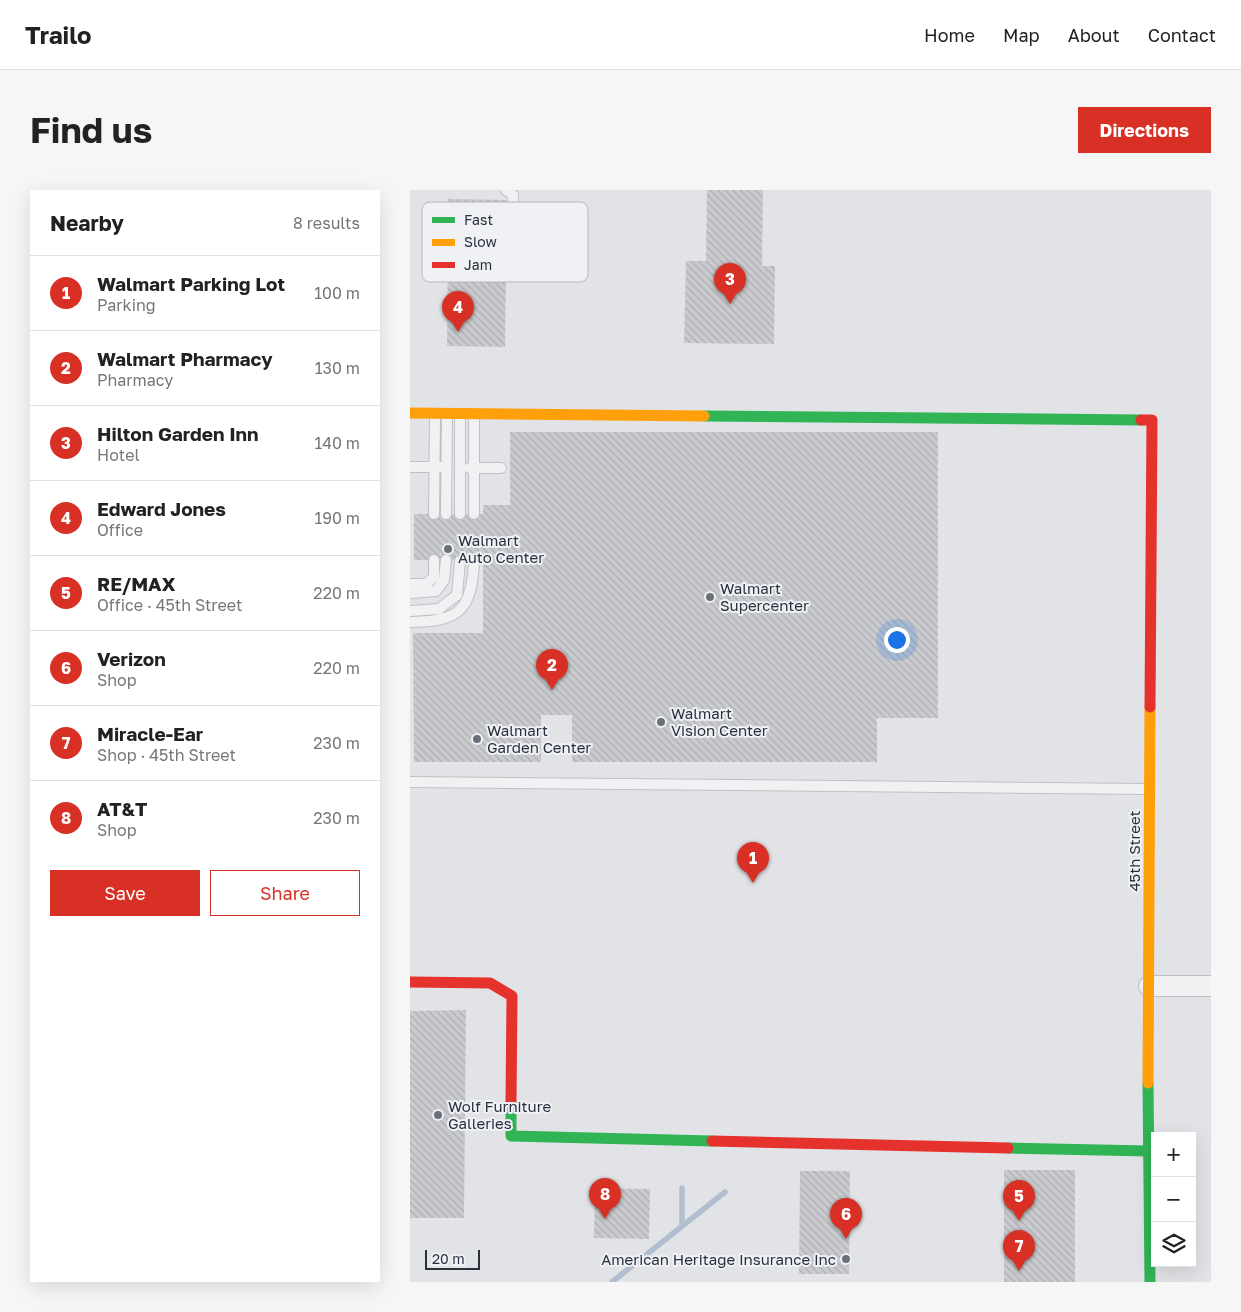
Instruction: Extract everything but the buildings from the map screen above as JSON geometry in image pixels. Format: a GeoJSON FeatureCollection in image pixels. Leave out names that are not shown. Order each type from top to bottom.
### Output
{"type":"FeatureCollection","features":[{"type":"Feature","properties":{"kind":"street"},"geometry":{"type":"LineString","coordinates":[[410,412],[474,413]]}},
{"type":"Feature","properties":{"kind":"street","name":"45th Street"},"geometry":{"type":"LineString","coordinates":[[474,413],[1152,420],[1148,986],[1150,1282]]}},
{"type":"Feature","properties":{"kind":"street"},"geometry":{"type":"LineString","coordinates":[[410,982],[490,983],[512,996],[511,1136],[1148,1151]]}},
{"type":"Feature","properties":{"kind":"street"},"geometry":{"type":"LineString","coordinates":[[1148,986],[1211,986]]}},
{"type":"Feature","properties":{"kind":"lane"},"geometry":{"type":"LineString","coordinates":[[506,190],[512,195],[512,202]]}},
{"type":"Feature","properties":{"kind":"lane"},"geometry":{"type":"LineString","coordinates":[[434,514],[435,413]]}},
{"type":"Feature","properties":{"kind":"lane"},"geometry":{"type":"LineString","coordinates":[[446,514],[447,413]]}},
{"type":"Feature","properties":{"kind":"lane"},"geometry":{"type":"LineString","coordinates":[[460,413],[460,514]]}},
{"type":"Feature","properties":{"kind":"lane"},"geometry":{"type":"LineString","coordinates":[[474,413],[474,514]]}},
{"type":"Feature","properties":{"kind":"lane"},"geometry":{"type":"LineString","coordinates":[[410,468],[500,468]]}},
{"type":"Feature","properties":{"kind":"lane"},"geometry":{"type":"LineString","coordinates":[[410,584],[426,584],[434,577],[434,560]]}},
{"type":"Feature","properties":{"kind":"lane"},"geometry":{"type":"LineString","coordinates":[[410,593],[436,591],[444,580],[446,560]]}},
{"type":"Feature","properties":{"kind":"lane"},"geometry":{"type":"LineString","coordinates":[[410,611],[439,609],[457,594],[460,561]]}},
{"type":"Feature","properties":{"kind":"lane"},"geometry":{"type":"LineString","coordinates":[[410,622],[448,618],[466,603],[473,583],[474,561]]}},
{"type":"Feature","properties":{"kind":"lane"},"geometry":{"type":"LineString","coordinates":[[410,782],[1150,789]]}},
{"type":"Feature","properties":{"kind":"waterway"},"geometry":{"type":"LineString","coordinates":[[682,1188],[682,1226]]}},
{"type":"Feature","properties":{"kind":"waterway"},"geometry":{"type":"LineString","coordinates":[[612,1282],[725,1192]]}},
{"type":"Feature","properties":{"kind":"traffic: fast"},"geometry":{"type":"LineString","coordinates":[[704,416],[1141,420]]}},
{"type":"Feature","properties":{"kind":"traffic: fast"},"geometry":{"type":"LineString","coordinates":[[1148,1083],[1150,1282]]}},
{"type":"Feature","properties":{"kind":"traffic: fast"},"geometry":{"type":"LineString","coordinates":[[511,1103],[511,1136],[712,1141]]}},
{"type":"Feature","properties":{"kind":"traffic: fast"},"geometry":{"type":"LineString","coordinates":[[1008,1148],[1148,1151]]}},
{"type":"Feature","properties":{"kind":"traffic: slow"},"geometry":{"type":"LineString","coordinates":[[410,413],[704,416]]}},
{"type":"Feature","properties":{"kind":"traffic: slow"},"geometry":{"type":"LineString","coordinates":[[1148,1083],[1150,707]]}},
{"type":"Feature","properties":{"kind":"traffic: jam"},"geometry":{"type":"LineString","coordinates":[[1141,420],[1152,420],[1150,707]]}},
{"type":"Feature","properties":{"kind":"traffic: jam"},"geometry":{"type":"LineString","coordinates":[[410,982],[490,983],[512,996],[511,1103]]}},
{"type":"Feature","properties":{"kind":"traffic: jam"},"geometry":{"type":"LineString","coordinates":[[712,1141],[1008,1148]]}},
{"type":"Feature","properties":{"kind":"place","name":"Hilton Garden Inn"},"geometry":{"type":"Point","coordinates":[730,304]}},
{"type":"Feature","properties":{"kind":"place","name":"Edward Jones"},"geometry":{"type":"Point","coordinates":[458,332]}},
{"type":"Feature","properties":{"kind":"place","name":"Walmart Auto Center"},"geometry":{"type":"Point","coordinates":[448,549]}},
{"type":"Feature","properties":{"kind":"place","name":"Walmart Supercenter"},"geometry":{"type":"Point","coordinates":[710,597]}},
{"type":"Feature","properties":{"kind":"place","name":"Walmart Pharmacy"},"geometry":{"type":"Point","coordinates":[552,690]}},
{"type":"Feature","properties":{"kind":"place","name":"Walmart Vision Center"},"geometry":{"type":"Point","coordinates":[661,722]}},
{"type":"Feature","properties":{"kind":"place","name":"Walmart Garden Center"},"geometry":{"type":"Point","coordinates":[477,739]}},
{"type":"Feature","properties":{"kind":"place","name":"Walmart Parking Lot"},"geometry":{"type":"Point","coordinates":[753,883]}},
{"type":"Feature","properties":{"kind":"place","name":"Wolf Furniture Galleries"},"geometry":{"type":"Point","coordinates":[438,1115]}},
{"type":"Feature","properties":{"kind":"place","name":"AT&T"},"geometry":{"type":"Point","coordinates":[605,1219]}},
{"type":"Feature","properties":{"kind":"place","name":"RE/MAX"},"geometry":{"type":"Point","coordinates":[1019,1221]}},
{"type":"Feature","properties":{"kind":"place","name":"Verizon"},"geometry":{"type":"Point","coordinates":[846,1239]}},
{"type":"Feature","properties":{"kind":"place","name":"American Heritage Insurance Inc"},"geometry":{"type":"Point","coordinates":[846,1259]}},
{"type":"Feature","properties":{"kind":"place","name":"Miracle-Ear"},"geometry":{"type":"Point","coordinates":[1019,1271]}}]}
